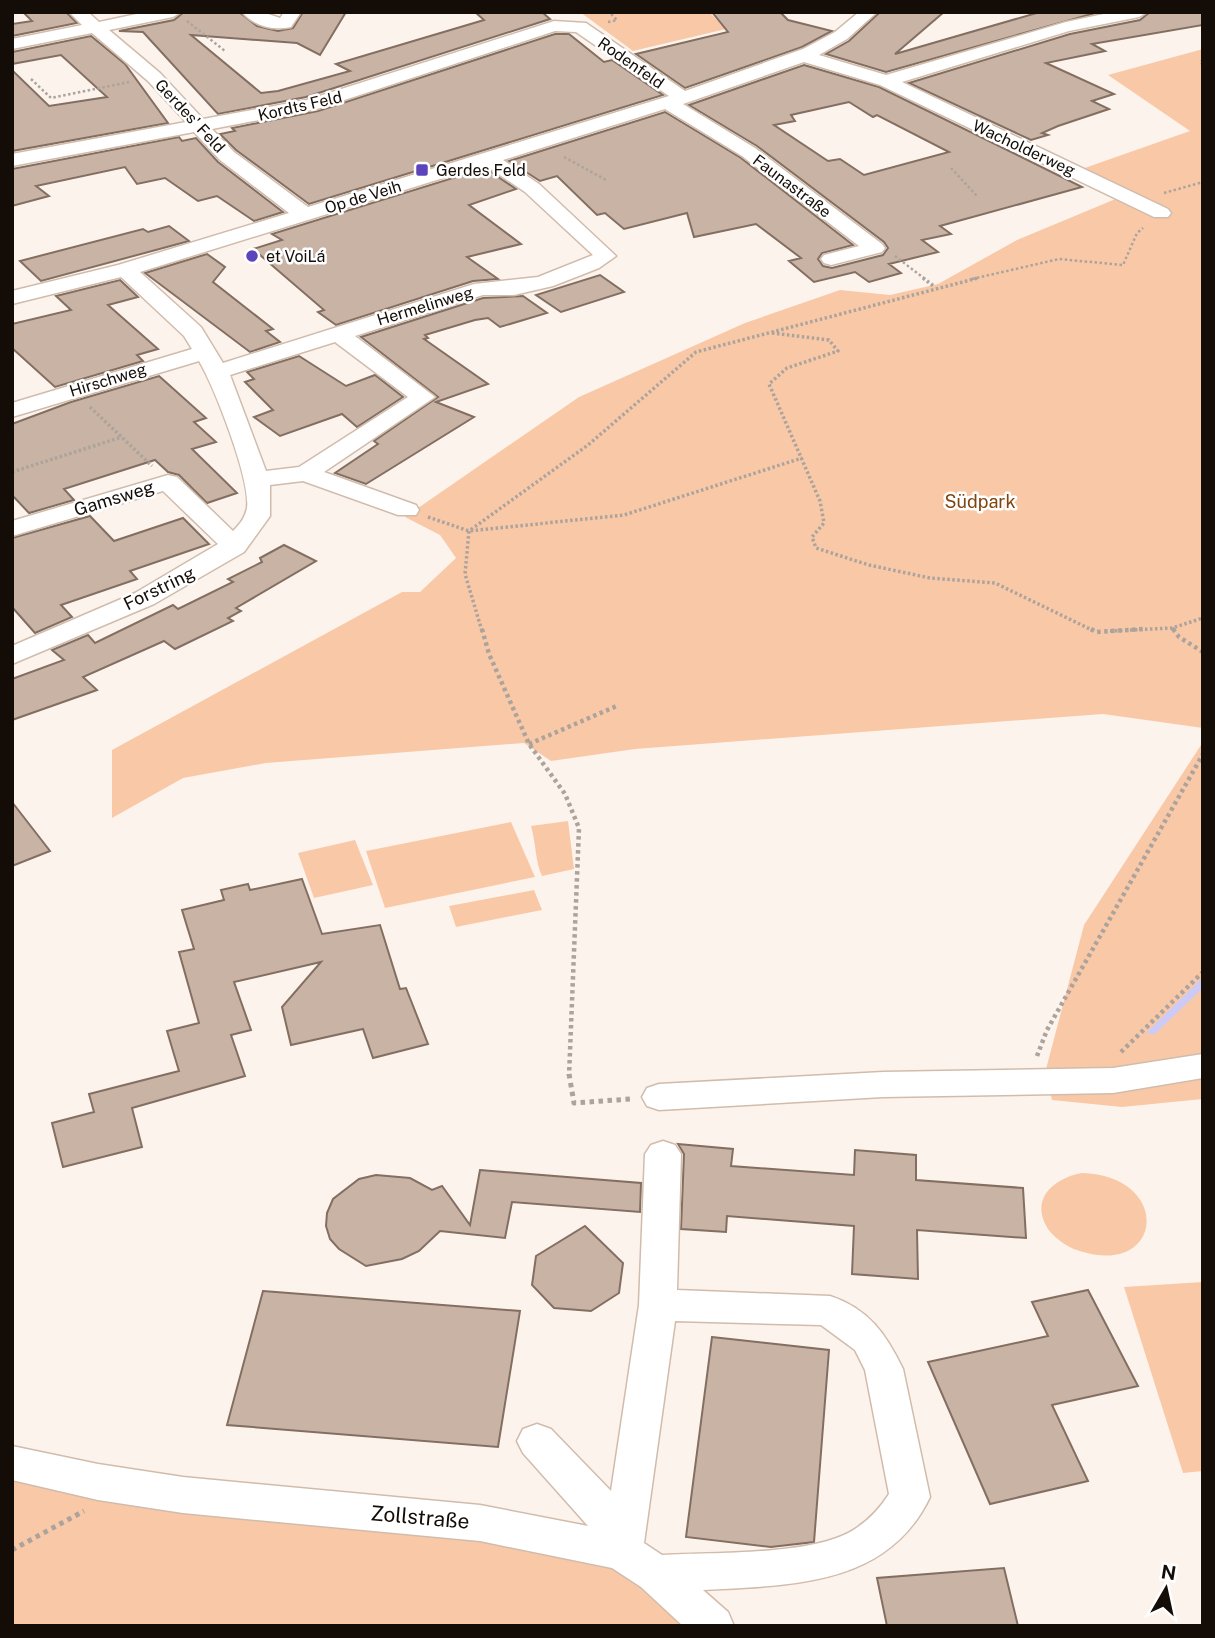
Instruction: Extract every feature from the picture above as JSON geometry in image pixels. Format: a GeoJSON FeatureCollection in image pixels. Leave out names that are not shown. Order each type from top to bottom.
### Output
{"type":"FeatureCollection","features":[{"type":"Feature","properties":{"kind":"street","name":"Gerdes' Feld"},"geometry":{"type":"LineString","coordinates":[[77,12],[154,78],[227,156],[306,215]]}},
{"type":"Feature","properties":{"kind":"street"},"geometry":{"type":"LineString","coordinates":[[250,12],[266,22],[285,23],[293,12]]}},
{"type":"Feature","properties":{"kind":"street","name":"Op de Veih"},"geometry":{"type":"LineString","coordinates":[[839,12],[866,15]]}},
{"type":"Feature","properties":{"kind":"street"},"geometry":{"type":"LineString","coordinates":[[886,81],[1066,27],[1139,12]]}},
{"type":"Feature","properties":{"kind":"street","name":"Op de Veih"},"geometry":{"type":"LineString","coordinates":[[12,298],[125,270],[675,101],[803,56],[847,32],[866,15]]}},
{"type":"Feature","properties":{"kind":"street"},"geometry":{"type":"LineString","coordinates":[[12,44],[179,16]]}},
{"type":"Feature","properties":{"kind":"street","name":"Rodenfeld"},"geometry":{"type":"LineString","coordinates":[[580,27],[675,101]]}},
{"type":"Feature","properties":{"kind":"street","name":"Kordts Feld"},"geometry":{"type":"LineString","coordinates":[[12,160],[202,127],[343,96],[546,28],[580,27]]}},
{"type":"Feature","properties":{"kind":"street","name":"Wacholderweg"},"geometry":{"type":"LineString","coordinates":[[803,56],[886,81],[1161,213]]}},
{"type":"Feature","properties":{"kind":"street","name":"Faunastraße"},"geometry":{"type":"LineString","coordinates":[[675,101],[875,248]]}},
{"type":"Feature","properties":{"kind":"street","name":"Hermelinweg"},"geometry":{"type":"LineString","coordinates":[[211,362],[338,334],[482,289],[508,291],[587,266],[606,256],[532,188],[488,158]]}},
{"type":"Feature","properties":{"kind":"street"},"geometry":{"type":"LineString","coordinates":[[831,258],[875,248]]}},
{"type":"Feature","properties":{"kind":"street","name":"Forstring"},"geometry":{"type":"LineString","coordinates":[[12,656],[77,629],[207,565],[235,547],[258,514],[261,497],[257,480],[211,362],[193,332],[125,270]]}},
{"type":"Feature","properties":{"kind":"street"},"geometry":{"type":"LineString","coordinates":[[257,480],[305,474],[423,397],[338,334]]}},
{"type":"Feature","properties":{"kind":"street","name":"Hirschweg"},"geometry":{"type":"LineString","coordinates":[[12,410],[74,391],[211,362]]}},
{"type":"Feature","properties":{"kind":"street"},"geometry":{"type":"LineString","coordinates":[[305,474],[407,510]]}},
{"type":"Feature","properties":{"kind":"street","name":"Gamsweg"},"geometry":{"type":"LineString","coordinates":[[12,529],[168,482],[235,547]]}},
{"type":"Feature","properties":{"kind":"street"},"geometry":{"type":"LineString","coordinates":[[659,1097],[845,1084],[1092,1081],[1171,1075],[1203,1066]]}},
{"type":"Feature","properties":{"kind":"street"},"geometry":{"type":"LineString","coordinates":[[622,1551],[658,1305],[663,1154]]}},
{"type":"Feature","properties":{"kind":"street"},"geometry":{"type":"LineString","coordinates":[[656,1574],[804,1565],[866,1545],[892,1524],[910,1497],[884,1369],[868,1339],[830,1311],[658,1305]]}},
{"type":"Feature","properties":{"kind":"street"},"geometry":{"type":"LineString","coordinates":[[537,1441],[600,1508],[622,1551]]}},
{"type":"Feature","properties":{"kind":"street","name":"Zollstraße"},"geometry":{"type":"LineString","coordinates":[[12,1463],[98,1482],[183,1495],[480,1523],[622,1551],[656,1574],[713,1626]]}},
{"type":"Feature","properties":{"kind":"path"},"geometry":{"type":"LineString","coordinates":[[179,16],[225,51]]}},
{"type":"Feature","properties":{"kind":"path"},"geometry":{"type":"LineString","coordinates":[[1203,60],[1200,62],[1203,65]]}},
{"type":"Feature","properties":{"kind":"path"},"geometry":{"type":"LineString","coordinates":[[51,98],[154,78]]}},
{"type":"Feature","properties":{"kind":"path"},"geometry":{"type":"LineString","coordinates":[[31,79],[57,105]]}},
{"type":"Feature","properties":{"kind":"path"},"geometry":{"type":"LineString","coordinates":[[94,89],[99,93]]}},
{"type":"Feature","properties":{"kind":"path"},"geometry":{"type":"LineString","coordinates":[[539,143],[606,180]]}},
{"type":"Feature","properties":{"kind":"path"},"geometry":{"type":"LineString","coordinates":[[951,168],[977,196]]}},
{"type":"Feature","properties":{"kind":"path"},"geometry":{"type":"LineString","coordinates":[[659,1097],[574,1103],[569,1080],[579,828],[565,794],[529,744],[489,654],[465,574],[469,531],[588,445],[696,352],[936,288],[1059,259],[1123,265],[1137,233],[1161,213],[1165,191],[1203,183]]}},
{"type":"Feature","properties":{"kind":"path"},"geometry":{"type":"LineString","coordinates":[[875,248],[902,260],[936,288]]}},
{"type":"Feature","properties":{"kind":"path"},"geometry":{"type":"LineString","coordinates":[[767,333],[829,340],[838,351],[831,356],[805,360],[782,369],[769,384],[820,501],[824,523],[812,537],[816,548],[869,565],[930,578],[995,583],[1096,632],[1172,628],[1203,618]]}},
{"type":"Feature","properties":{"kind":"path"},"geometry":{"type":"LineString","coordinates":[[74,391],[168,482]]}},
{"type":"Feature","properties":{"kind":"path"},"geometry":{"type":"LineString","coordinates":[[12,472],[122,437]]}},
{"type":"Feature","properties":{"kind":"path"},"geometry":{"type":"LineString","coordinates":[[407,510],[469,531],[624,514],[802,458]]}},
{"type":"Feature","properties":{"kind":"path"},"geometry":{"type":"LineString","coordinates":[[1172,628],[1179,638],[1203,652]]}},
{"type":"Feature","properties":{"kind":"path"},"geometry":{"type":"LineString","coordinates":[[529,744],[619,705]]}},
{"type":"Feature","properties":{"kind":"path"},"geometry":{"type":"LineString","coordinates":[[1034,1081],[1035,1062],[1047,1030],[1203,754]]}},
{"type":"Feature","properties":{"kind":"path"},"geometry":{"type":"LineString","coordinates":[[1092,1081],[1203,972]]}},
{"type":"Feature","properties":{"kind":"path"},"geometry":{"type":"LineString","coordinates":[[12,1550],[86,1510],[98,1482]]}},
{"type":"Feature","properties":{"kind":"green space"},"geometry":{"type":"Polygon","coordinates":[[[580,12],[709,12],[726,29],[633,51],[580,12]]]}},
{"type":"Feature","properties":{"kind":"green space","name":"Südpark"},"geometry":{"type":"Polygon","coordinates":[[[1203,49],[1203,728],[1103,714],[635,749],[551,761],[524,743],[266,763],[183,778],[112,818],[112,750],[402,592],[420,592],[456,558],[440,535],[405,517],[579,397],[745,323],[840,290],[890,295],[938,284],[1017,240],[1130,193],[1079,170],[1190,131],[1108,75],[1203,49]]]}},
{"type":"Feature","properties":{"kind":"green space"},"geometry":{"type":"Polygon","coordinates":[[[1203,742],[1203,1099],[1122,1107],[1052,1100],[1045,1073],[1084,925],[1203,742]]]}},
{"type":"Feature","properties":{"kind":"green space"},"geometry":{"type":"Polygon","coordinates":[[[568,821],[574,869],[542,876],[531,826],[568,821]]]}},
{"type":"Feature","properties":{"kind":"green space"},"geometry":{"type":"Polygon","coordinates":[[[511,822],[535,877],[385,908],[366,851],[511,822]]]}},
{"type":"Feature","properties":{"kind":"green space"},"geometry":{"type":"Polygon","coordinates":[[[355,840],[373,885],[314,898],[298,853],[355,840]]]}},
{"type":"Feature","properties":{"kind":"green space"},"geometry":{"type":"Polygon","coordinates":[[[534,890],[542,910],[456,927],[449,906],[534,890]]]}},
{"type":"Feature","properties":{"kind":"green space"},"geometry":{"type":"Polygon","coordinates":[[[1082,1173],[1111,1178],[1132,1190],[1143,1205],[1147,1222],[1142,1238],[1130,1250],[1110,1255],[1083,1252],[1064,1244],[1048,1229],[1041,1208],[1047,1192],[1062,1180],[1082,1173]]]}},
{"type":"Feature","properties":{"kind":"green space"},"geometry":{"type":"Polygon","coordinates":[[[1203,1282],[1203,1471],[1183,1473],[1124,1287],[1203,1282]]]}},
{"type":"Feature","properties":{"kind":"green space"},"geometry":{"type":"Polygon","coordinates":[[[12,1474],[594,1553],[673,1609],[688,1626],[12,1626],[12,1474]]]}},
{"type":"Feature","properties":{"kind":"building"},"geometry":{"type":"Polygon","coordinates":[[[23,12],[66,12],[77,23],[12,36],[12,24],[32,21],[23,12]]]}},
{"type":"Feature","properties":{"kind":"building"},"geometry":{"type":"Polygon","coordinates":[[[184,12],[239,12],[257,26],[278,31],[293,28],[303,12],[346,12],[320,55],[297,43],[191,35],[261,93],[278,91],[350,71],[336,64],[484,20],[475,12],[542,12],[550,19],[306,97],[218,114],[143,32],[119,31],[174,20],[184,12]]]}},
{"type":"Feature","properties":{"kind":"building"},"geometry":{"type":"Polygon","coordinates":[[[712,12],[780,12],[788,20],[832,31],[802,47],[685,88],[636,54],[728,32],[712,12]]]}},
{"type":"Feature","properties":{"kind":"building"},"geometry":{"type":"Polygon","coordinates":[[[880,12],[944,12],[895,54],[1040,12],[1099,12],[886,72],[826,54],[849,41],[880,12]]]}},
{"type":"Feature","properties":{"kind":"building"},"geometry":{"type":"Polygon","coordinates":[[[1150,12],[1203,12],[1203,25],[1092,44],[1105,51],[1046,63],[1114,94],[1092,101],[1109,109],[1042,133],[1048,135],[1031,140],[909,83],[1070,34],[1140,20],[1150,12]]]}},
{"type":"Feature","properties":{"kind":"building"},"geometry":{"type":"Polygon","coordinates":[[[555,34],[569,34],[604,62],[612,60],[663,95],[309,204],[236,150],[220,134],[235,131],[232,128],[318,111],[555,34]]]}},
{"type":"Feature","properties":{"kind":"building"},"geometry":{"type":"Polygon","coordinates":[[[91,36],[125,64],[168,123],[12,151],[12,70],[49,106],[107,97],[61,55],[12,64],[12,52],[91,36]]]}},
{"type":"Feature","properties":{"kind":"building"},"geometry":{"type":"Polygon","coordinates":[[[804,65],[879,87],[1082,187],[940,226],[951,234],[922,240],[938,252],[889,264],[901,273],[869,282],[855,272],[814,282],[789,261],[801,258],[756,224],[694,237],[687,213],[624,229],[605,213],[597,215],[557,176],[540,181],[509,161],[665,112],[741,158],[853,245],[822,253],[818,259],[823,266],[832,268],[883,255],[888,248],[884,242],[757,146],[689,105],[804,65]],[[849,102],[791,115],[795,121],[774,125],[828,161],[840,159],[864,175],[949,152],[877,115],[873,117],[849,102]]]}},
{"type":"Feature","properties":{"kind":"building"},"geometry":{"type":"Polygon","coordinates":[[[179,137],[182,141],[196,138],[218,162],[283,212],[254,221],[217,196],[198,201],[165,178],[137,184],[125,167],[36,186],[49,196],[12,206],[12,169],[179,137]]]}},
{"type":"Feature","properties":{"kind":"building"},"geometry":{"type":"Polygon","coordinates":[[[485,168],[516,189],[469,205],[521,244],[467,257],[498,279],[473,281],[336,325],[318,312],[324,310],[253,249],[282,240],[272,234],[485,168]]]}},
{"type":"Feature","properties":{"kind":"building"},"geometry":{"type":"Polygon","coordinates":[[[169,226],[189,241],[41,281],[20,261],[143,229],[148,232],[169,226]]]}},
{"type":"Feature","properties":{"kind":"building"},"geometry":{"type":"Polygon","coordinates":[[[207,254],[225,267],[213,282],[273,329],[266,331],[280,342],[250,352],[145,273],[207,254]]]}},
{"type":"Feature","properties":{"kind":"building"},"geometry":{"type":"Polygon","coordinates":[[[600,275],[624,292],[561,312],[536,295],[600,275]]]}},
{"type":"Feature","properties":{"kind":"building"},"geometry":{"type":"Polygon","coordinates":[[[120,280],[138,297],[108,305],[158,349],[137,355],[143,361],[55,387],[12,348],[12,324],[71,310],[56,296],[120,280]]]}},
{"type":"Feature","properties":{"kind":"building"},"geometry":{"type":"Polygon","coordinates":[[[523,296],[547,313],[500,327],[488,318],[475,320],[425,335],[428,338],[424,339],[488,384],[436,402],[474,417],[366,484],[335,473],[378,444],[374,441],[438,397],[361,337],[483,298],[523,296]]]}},
{"type":"Feature","properties":{"kind":"building"},"geometry":{"type":"Polygon","coordinates":[[[299,356],[346,386],[375,375],[403,397],[357,427],[342,414],[280,436],[254,417],[273,410],[245,382],[254,379],[247,372],[299,356]]]}},
{"type":"Feature","properties":{"kind":"building"},"geometry":{"type":"Polygon","coordinates":[[[159,376],[206,418],[194,422],[216,442],[192,449],[237,493],[207,503],[179,475],[168,472],[155,460],[64,489],[74,500],[29,513],[12,495],[12,424],[71,402],[159,376]]]}},
{"type":"Feature","properties":{"kind":"building"},"geometry":{"type":"Polygon","coordinates":[[[90,516],[114,541],[183,518],[209,544],[130,571],[137,579],[61,605],[72,617],[35,633],[12,607],[12,538],[90,516]]]}},
{"type":"Feature","properties":{"kind":"building"},"geometry":{"type":"Polygon","coordinates":[[[284,545],[316,561],[236,608],[241,611],[228,618],[233,621],[175,649],[164,641],[83,677],[97,690],[12,720],[12,679],[64,660],[52,650],[88,635],[95,643],[173,605],[178,609],[233,582],[228,579],[262,562],[260,558],[284,545]]]}},
{"type":"Feature","properties":{"kind":"building"},"geometry":{"type":"Polygon","coordinates":[[[12,802],[50,851],[12,866],[12,802]]]}},
{"type":"Feature","properties":{"kind":"building"},"geometry":{"type":"Polygon","coordinates":[[[302,879],[322,934],[380,925],[400,989],[406,988],[428,1044],[373,1058],[363,1029],[291,1045],[282,1007],[321,962],[234,982],[251,1030],[231,1035],[245,1076],[132,1108],[142,1147],[63,1167],[52,1123],[94,1112],[89,1094],[179,1071],[167,1031],[199,1023],[179,952],[194,949],[182,910],[224,900],[221,890],[248,884],[250,890],[302,879]]]}},
{"type":"Feature","properties":{"kind":"building"},"geometry":{"type":"Polygon","coordinates":[[[678,1144],[733,1149],[731,1166],[854,1175],[855,1150],[916,1155],[916,1180],[1023,1188],[1026,1238],[917,1230],[918,1279],[852,1274],[854,1226],[727,1216],[726,1232],[681,1229],[684,1154],[678,1144]]]}},
{"type":"Feature","properties":{"kind":"building"},"geometry":{"type":"Polygon","coordinates":[[[480,1170],[641,1183],[640,1212],[512,1202],[505,1238],[440,1231],[419,1251],[402,1259],[366,1266],[339,1249],[330,1239],[326,1226],[327,1213],[333,1199],[359,1179],[376,1175],[410,1178],[432,1190],[442,1186],[470,1225],[480,1170]]]}},
{"type":"Feature","properties":{"kind":"building"},"geometry":{"type":"Polygon","coordinates":[[[585,1226],[623,1263],[619,1293],[591,1311],[554,1308],[532,1285],[536,1256],[585,1226]]]}},
{"type":"Feature","properties":{"kind":"building"},"geometry":{"type":"Polygon","coordinates":[[[1088,1290],[1138,1386],[1052,1405],[1088,1481],[990,1504],[928,1362],[1048,1336],[1032,1302],[1088,1290]]]}},
{"type":"Feature","properties":{"kind":"building"},"geometry":{"type":"Polygon","coordinates":[[[263,1291],[520,1311],[498,1447],[227,1425],[263,1291]]]}},
{"type":"Feature","properties":{"kind":"building"},"geometry":{"type":"Polygon","coordinates":[[[712,1337],[829,1350],[814,1542],[771,1547],[686,1537],[712,1337]]]}},
{"type":"Feature","properties":{"kind":"building"},"geometry":{"type":"Polygon","coordinates":[[[1004,1568],[1018,1626],[887,1626],[877,1578],[1004,1568]]]}},
{"type":"Feature","properties":{"kind":"waterway"},"geometry":{"type":"LineString","coordinates":[[1152,1032],[1203,982]]}},
{"type":"Feature","properties":{"kind":"place","name":"Gerdes Feld"},"geometry":{"type":"Point","coordinates":[422,170]}},
{"type":"Feature","properties":{"kind":"place","name":"et VoiLá"},"geometry":{"type":"Point","coordinates":[252,256]}}]}
